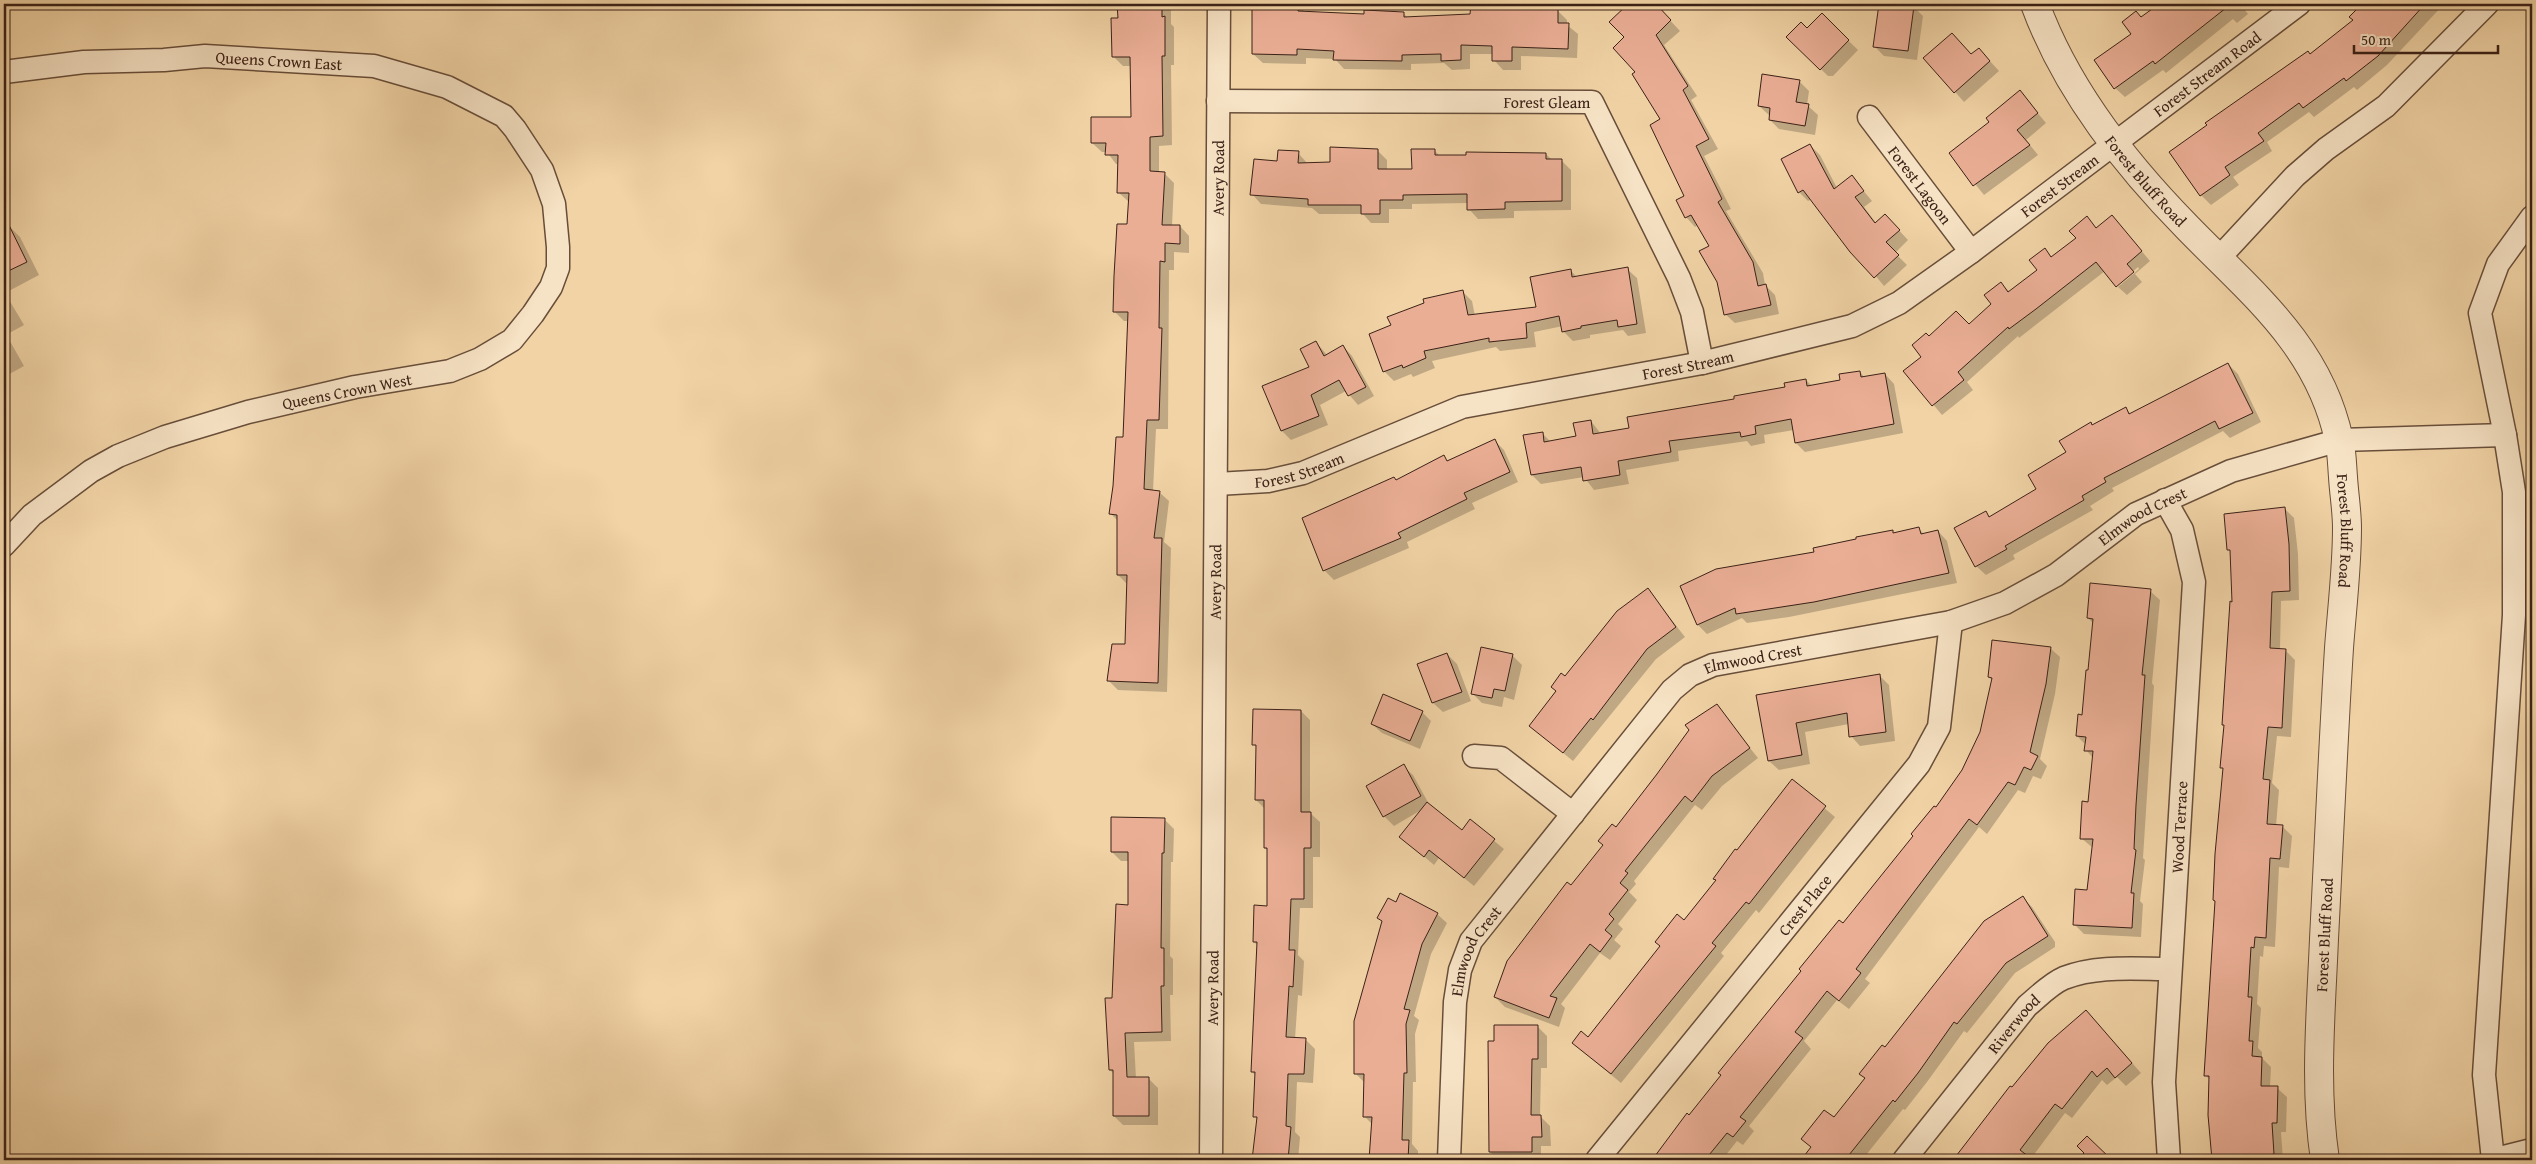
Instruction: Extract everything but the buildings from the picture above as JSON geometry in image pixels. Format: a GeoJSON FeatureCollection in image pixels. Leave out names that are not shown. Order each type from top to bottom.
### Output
{"type":"FeatureCollection","features":[{"type":"Feature","properties":{"kind":"street","name":"Avery Road"},"geometry":{"type":"LineString","coordinates":[[1212,1160],[1219,4]]}},
{"type":"Feature","properties":{"kind":"street","name":"Forest Bluff Road"},"geometry":{"type":"LineString","coordinates":[[2034,4],[2072,84],[2115,144],[2148,185],[2268,307],[2297,345],[2316,377],[2340,440],[2347,527],[2332,759],[2321,1002],[2320,1085],[2322,1139],[2325,1160]]}},
{"type":"Feature","properties":{"kind":"street","name":"Forest Stream Road"},"geometry":{"type":"LineString","coordinates":[[2115,144],[2299,4]]}},
{"type":"Feature","properties":{"kind":"street"},"geometry":{"type":"LineString","coordinates":[[2219,258],[2295,176],[2326,149],[2386,106],[2487,4]]}},
{"type":"Feature","properties":{"kind":"street","name":"Queens Crown East"},"geometry":{"type":"LineString","coordinates":[[4,72],[84,62],[164,60],[205,56],[374,66],[447,87],[468,96],[504,116],[529,150]]}},
{"type":"Feature","properties":{"kind":"street","name":"Forest Gleam"},"geometry":{"type":"LineString","coordinates":[[1218,101],[1592,102],[1679,278],[1692,312],[1702,363]]}},
{"type":"Feature","properties":{"kind":"street","name":"Forest Lagoon"},"geometry":{"type":"LineString","coordinates":[[1869,117],[1971,252]]}},
{"type":"Feature","properties":{"kind":"street","name":"Forest Stream"},"geometry":{"type":"LineString","coordinates":[[1217,484],[1268,480],[1303,473],[1462,407],[1702,363],[1852,326],[1899,303],[1971,252],[2115,144]]}},
{"type":"Feature","properties":{"kind":"street","name":"Queens Crown West"},"geometry":{"type":"LineString","coordinates":[[4,545],[32,515],[91,471],[118,456],[165,437],[291,401],[355,387],[450,372],[480,359],[512,340],[551,288],[558,268],[554,204],[542,170],[529,150]]}},
{"type":"Feature","properties":{"kind":"street"},"geometry":{"type":"LineString","coordinates":[[2532,217],[2498,264],[2480,313],[2505,435],[2514,492],[2514,615],[2484,1075],[2492,1160],[2532,1150]]}},
{"type":"Feature","properties":{"kind":"street","name":"Elmwood Crest"},"geometry":{"type":"LineString","coordinates":[[1449,1160],[1455,1002],[1460,970],[1471,941],[1672,690],[1690,676],[1713,665],[1951,622],[2005,603],[2056,575],[2136,514],[2231,471],[2340,440],[2505,435]]}},
{"type":"Feature","properties":{"kind":"street","name":"Wood Terrace"},"geometry":{"type":"LineString","coordinates":[[2164,500],[2182,530],[2194,582],[2164,1082],[2169,1160]]}},
{"type":"Feature","properties":{"kind":"street","name":"Crest Place"},"geometry":{"type":"LineString","coordinates":[[1597,1160],[1919,764],[1939,726],[1951,622]]}},
{"type":"Feature","properties":{"kind":"street"},"geometry":{"type":"LineString","coordinates":[[1474,756],[1501,758],[1572,814]]}},
{"type":"Feature","properties":{"kind":"street","name":"Riverwood"},"geometry":{"type":"LineString","coordinates":[[1904,1160],[2027,1006],[2043,992],[2063,979],[2098,969],[2170,969]]}}]}
